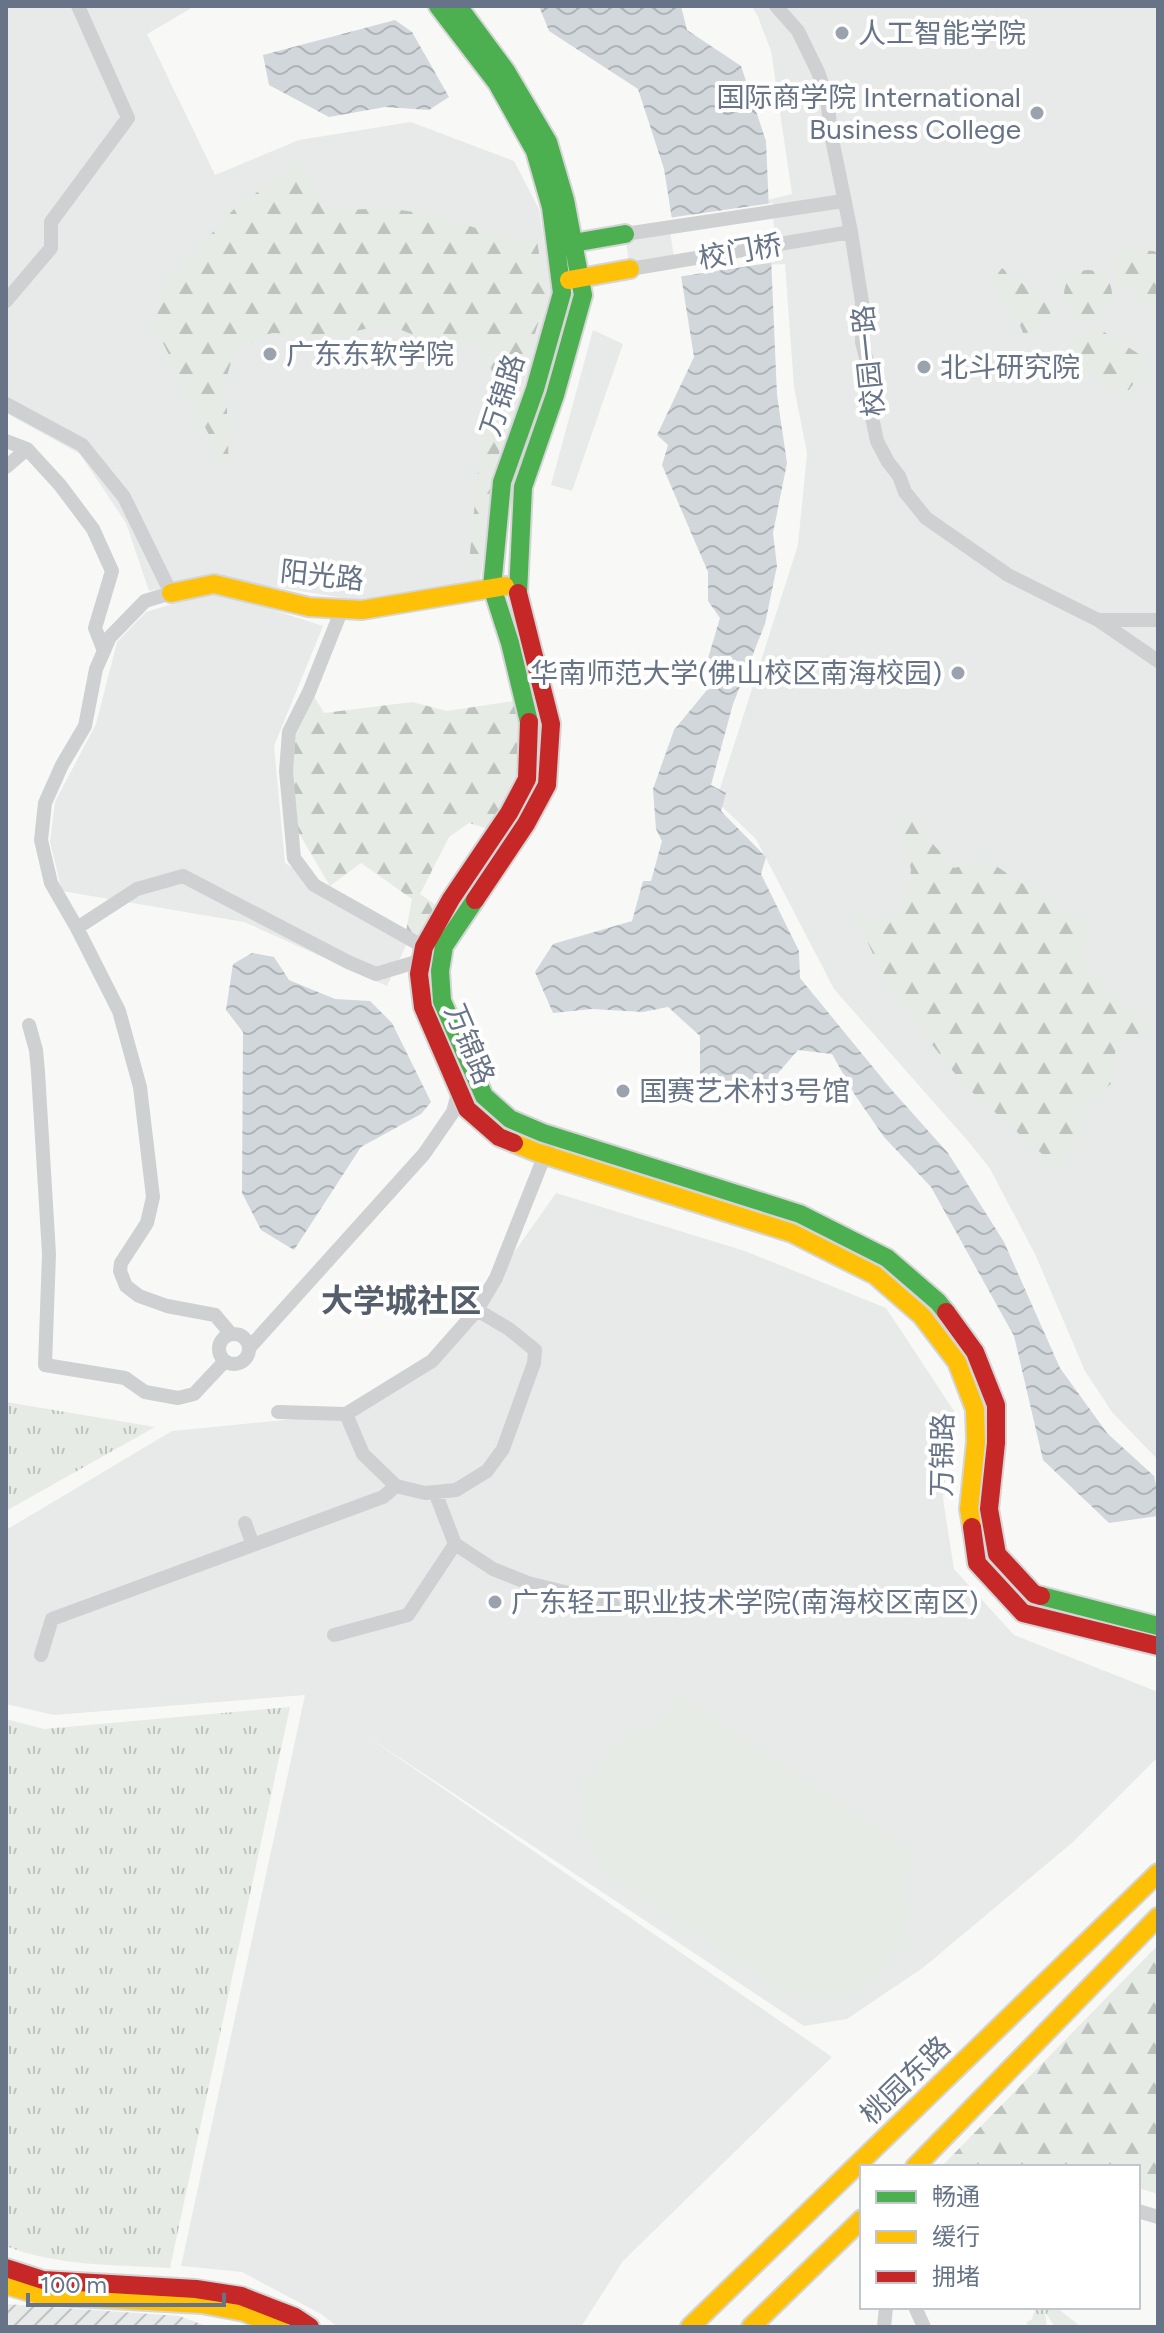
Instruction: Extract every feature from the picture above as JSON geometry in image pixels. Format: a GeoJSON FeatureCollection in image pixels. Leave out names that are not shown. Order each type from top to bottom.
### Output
{"type":"FeatureCollection","features":[{"type":"Feature","properties":{"kind":"street"},"geometry":{"type":"LineString","coordinates":[[6,301],[51,248],[51,222],[128,118],[78,6]]}},
{"type":"Feature","properties":{"kind":"street","name":"万锦路"},"geometry":{"type":"LineString","coordinates":[[438,6],[497,83],[535,151],[551,207],[580,278],[583,295],[555,395],[523,487],[517,590],[551,724],[547,785],[526,824],[444,946],[440,971],[442,1001],[484,1096],[510,1119],[800,1214],[887,1258],[938,1302],[975,1352],[996,1405],[996,1443],[989,1509],[997,1554],[1034,1594],[1158,1626]]}},
{"type":"Feature","properties":{"kind":"street","name":"万锦路"},"geometry":{"type":"LineString","coordinates":[[458,6],[506,71],[548,142],[565,200],[565,244],[560,305],[502,482],[492,587],[510,643],[530,726],[527,779],[509,813],[451,899],[423,953],[419,974],[423,1007],[467,1109],[499,1137],[545,1155],[792,1233],[875,1275],[922,1316],[957,1362],[975,1409],[976,1442],[969,1509],[977,1563],[1023,1613],[1158,1646]]}},
{"type":"Feature","properties":{"kind":"street","name":"校园一路"},"geometry":{"type":"LineString","coordinates":[[776,6],[798,31],[827,98],[862,302],[862,342],[868,366],[869,403],[877,441],[899,476],[905,492],[926,518],[1008,575],[1098,620],[1158,661]]}},
{"type":"Feature","properties":{"kind":"street","name":"校门桥"},"geometry":{"type":"LineString","coordinates":[[625,234],[843,201]]}},
{"type":"Feature","properties":{"kind":"street","name":"校门桥"},"geometry":{"type":"LineString","coordinates":[[630,269],[851,232]]}},
{"type":"Feature","properties":{"kind":"street"},"geometry":{"type":"LineString","coordinates":[[565,244],[625,234]]}},
{"type":"Feature","properties":{"kind":"street"},"geometry":{"type":"LineString","coordinates":[[561,282],[630,269]]}},
{"type":"Feature","properties":{"kind":"street"},"geometry":{"type":"LineString","coordinates":[[6,404],[82,445],[124,497],[171,593],[145,601],[110,637],[96,669],[85,726],[62,765],[45,803],[41,840],[51,883],[119,1011],[140,1087],[153,1197],[147,1223],[121,1263],[120,1271],[126,1286],[139,1296],[167,1306],[215,1315],[231,1334]]}},
{"type":"Feature","properties":{"kind":"street"},"geometry":{"type":"LineString","coordinates":[[6,441],[27,449],[60,485],[93,529],[112,571],[95,628],[104,651]]}},
{"type":"Feature","properties":{"kind":"street"},"geometry":{"type":"LineString","coordinates":[[6,467],[27,449]]}},
{"type":"Feature","properties":{"kind":"street","name":"阳光路"},"geometry":{"type":"LineString","coordinates":[[171,593],[214,584],[309,607],[362,610],[517,585]]}},
{"type":"Feature","properties":{"kind":"street"},"geometry":{"type":"LineString","coordinates":[[342,609],[309,692],[289,732],[286,771],[294,858],[314,885],[423,953],[442,959]]}},
{"type":"Feature","properties":{"kind":"street"},"geometry":{"type":"LineString","coordinates":[[1098,620],[1158,620]]}},
{"type":"Feature","properties":{"kind":"street"},"geometry":{"type":"LineString","coordinates":[[77,928],[137,889],[183,876],[376,974],[423,953]]}},
{"type":"Feature","properties":{"kind":"street"},"geometry":{"type":"LineString","coordinates":[[29,1025],[38,1072],[49,1254],[45,1365],[125,1378],[145,1392],[178,1398],[194,1394],[225,1361]]}},
{"type":"Feature","properties":{"kind":"street"},"geometry":{"type":"LineString","coordinates":[[250,1347],[241,1335],[231,1334],[220,1343],[219,1353],[229,1363],[239,1363],[247,1357],[250,1347],[424,1154],[453,1112],[459,1089]]}},
{"type":"Feature","properties":{"kind":"street"},"geometry":{"type":"LineString","coordinates":[[278,1412],[346,1414],[432,1361],[477,1310],[496,1278],[552,1135]]}},
{"type":"Feature","properties":{"kind":"street"},"geometry":{"type":"LineString","coordinates":[[346,1414],[363,1454],[396,1486],[425,1493],[456,1490],[487,1471],[503,1449],[534,1363],[535,1350],[509,1329],[477,1310]]}},
{"type":"Feature","properties":{"kind":"street"},"geometry":{"type":"LineString","coordinates":[[41,1655],[52,1619],[383,1497],[396,1486]]}},
{"type":"Feature","properties":{"kind":"street"},"geometry":{"type":"LineString","coordinates":[[435,1492],[455,1544],[493,1569],[528,1583],[613,1604]]}},
{"type":"Feature","properties":{"kind":"street"},"geometry":{"type":"LineString","coordinates":[[245,1523],[253,1545]]}},
{"type":"Feature","properties":{"kind":"street"},"geometry":{"type":"LineString","coordinates":[[334,1635],[408,1615],[455,1544]]}},
{"type":"Feature","properties":{"kind":"street","name":"桃园东路"},"geometry":{"type":"LineString","coordinates":[[690,2327],[1158,1873]]}},
{"type":"Feature","properties":{"kind":"street"},"geometry":{"type":"LineString","coordinates":[[917,2165],[1158,1917]]}},
{"type":"Feature","properties":{"kind":"street"},"geometry":{"type":"LineString","coordinates":[[751,2327],[860,2221]]}},
{"type":"Feature","properties":{"kind":"street"},"geometry":{"type":"LineString","coordinates":[[6,2268],[43,2280],[196,2289],[241,2296],[295,2317],[310,2327]]}},
{"type":"Feature","properties":{"kind":"street"},"geometry":{"type":"LineString","coordinates":[[6,2285],[40,2295],[202,2304],[244,2312],[279,2327]]}},
{"type":"Feature","properties":{"kind":"shaded area","name":"广东东软学院"},"geometry":{"type":"Polygon","coordinates":[[[6,6],[195,6],[147,34],[215,175],[299,140],[411,122],[514,161],[539,209],[552,295],[496,477],[480,581],[356,600],[219,578],[149,591],[126,523],[80,454],[6,413],[6,6]]]}},
{"type":"Feature","properties":{"kind":"shaded area","name":"华南师范大学(佛山校区南海校园)"},"geometry":{"type":"Polygon","coordinates":[[[752,6],[1158,6],[1158,1460],[1112,1412],[1085,1371],[1035,1254],[989,1167],[834,989],[756,839],[716,801],[798,545],[807,453],[794,387],[785,264],[630,269],[625,234],[792,194],[771,51],[752,6]]]}},
{"type":"Feature","properties":{"kind":"shaded area"},"geometry":{"type":"Polygon","coordinates":[[[593,330],[623,344],[572,491],[551,485],[593,330]]]}},
{"type":"Feature","properties":{"kind":"shaded area"},"geometry":{"type":"Polygon","coordinates":[[[215,591],[323,626],[274,746],[285,863],[409,939],[387,986],[244,922],[62,891],[50,842],[55,802],[96,724],[117,642],[146,612],[215,591]]]}},
{"type":"Feature","properties":{"kind":"shaded area","name":"广东轻工职业技术学院(南海校区南区)"},"geometry":{"type":"Polygon","coordinates":[[[556,1193],[745,1251],[886,1308],[954,1411],[943,1499],[954,1569],[1014,1635],[1158,1692],[1158,1757],[1073,1842],[924,1967],[847,2019],[804,2026],[364,1734],[832,2057],[623,2261],[581,2327],[338,2327],[321,2314],[242,2272],[181,2266],[305,1695],[54,1715],[6,1704],[6,1530],[172,1431],[346,1414],[432,1361],[556,1193]]]}},
{"type":"Feature","properties":{"kind":"shaded area"},"geometry":{"type":"Polygon","coordinates":[[[6,2304],[179,2316],[209,2327],[6,2327],[6,2304]]]}},
{"type":"Feature","properties":{"kind":"green space"},"geometry":{"type":"Polygon","coordinates":[[[302,160],[325,211],[389,208],[537,241],[546,297],[492,477],[478,574],[468,572],[479,430],[498,381],[475,342],[431,342],[382,325],[339,335],[272,333],[243,347],[231,362],[226,380],[229,475],[154,325],[166,284],[234,209],[302,160]]]}},
{"type":"Feature","properties":{"kind":"green space"},"geometry":{"type":"Polygon","coordinates":[[[1121,250],[1158,254],[1158,310],[1118,283],[1113,262],[1121,250]]]}},
{"type":"Feature","properties":{"kind":"green space"},"geometry":{"type":"Polygon","coordinates":[[[1002,268],[1054,308],[1037,332],[1023,333],[1016,315],[996,295],[993,280],[1002,268]]]}},
{"type":"Feature","properties":{"kind":"green space"},"geometry":{"type":"Polygon","coordinates":[[[1088,270],[1105,277],[1112,294],[1105,311],[1088,318],[1071,311],[1064,294],[1071,277],[1088,270]]]}},
{"type":"Feature","properties":{"kind":"green space"},"geometry":{"type":"Polygon","coordinates":[[[1104,332],[1142,356],[1144,369],[1129,390],[1113,391],[1065,356],[1081,333],[1104,332]]]}},
{"type":"Feature","properties":{"kind":"green space"},"geometry":{"type":"Polygon","coordinates":[[[314,696],[324,713],[412,702],[447,711],[520,700],[523,779],[492,830],[469,823],[449,837],[420,894],[440,908],[421,942],[406,931],[412,899],[361,863],[330,886],[294,825],[292,770],[296,735],[314,696]]]}},
{"type":"Feature","properties":{"kind":"green space"},"geometry":{"type":"Polygon","coordinates":[[[912,820],[954,868],[987,860],[1090,928],[1080,957],[1105,986],[1151,1026],[1116,1047],[1111,1084],[1072,1112],[1082,1140],[1067,1152],[1058,1168],[964,1085],[911,1018],[876,961],[854,911],[887,926],[907,903],[911,869],[901,833],[912,820]]]}},
{"type":"Feature","properties":{"kind":"green space"},"geometry":{"type":"Polygon","coordinates":[[[6,1402],[155,1427],[6,1511],[6,1402]]]}},
{"type":"Feature","properties":{"kind":"green space"},"geometry":{"type":"Polygon","coordinates":[[[679,1695],[917,1854],[900,1879],[910,1905],[900,1944],[876,1980],[839,1997],[787,1994],[603,1873],[584,1825],[586,1787],[605,1755],[628,1732],[662,1721],[679,1695]]]}},
{"type":"Feature","properties":{"kind":"green space"},"geometry":{"type":"Polygon","coordinates":[[[290,1707],[170,2268],[65,2261],[6,2246],[6,1719],[44,1729],[290,1707]]]}},
{"type":"Feature","properties":{"kind":"green space"},"geometry":{"type":"Polygon","coordinates":[[[1158,1945],[1158,2194],[1140,2189],[1140,2165],[943,2165],[1158,1945]]]}},
{"type":"Feature","properties":{"kind":"green space"},"geometry":{"type":"Polygon","coordinates":[[[1058,2309],[1081,2327],[1055,2327],[1045,2312],[1047,2327],[1030,2327],[1026,2323],[1032,2319],[1035,2310],[1058,2309]]]}},
{"type":"Feature","properties":{"kind":"water"},"geometry":{"type":"Polygon","coordinates":[[[539,6],[681,6],[687,30],[741,66],[766,141],[777,395],[787,463],[773,533],[777,566],[765,624],[733,704],[711,785],[726,793],[721,811],[766,857],[761,874],[799,951],[800,978],[948,1153],[1004,1242],[1060,1368],[1107,1433],[1154,1476],[1158,1516],[1109,1523],[1043,1460],[1014,1336],[931,1187],[884,1137],[832,1054],[798,1050],[759,1095],[700,1078],[700,1036],[668,1007],[643,1012],[592,1009],[553,1013],[535,972],[553,944],[632,921],[643,881],[651,881],[662,841],[656,829],[653,789],[674,730],[716,679],[706,665],[720,618],[708,601],[708,572],[662,465],[668,445],[657,435],[694,357],[664,169],[638,89],[549,31],[539,6]]]}},
{"type":"Feature","properties":{"kind":"water"},"geometry":{"type":"Polygon","coordinates":[[[395,20],[412,32],[449,97],[429,110],[385,107],[329,117],[269,85],[263,55],[395,20]]]}},
{"type":"Feature","properties":{"kind":"water"},"geometry":{"type":"Polygon","coordinates":[[[252,953],[274,957],[289,980],[335,999],[370,1001],[392,1023],[431,1102],[421,1114],[361,1147],[294,1250],[261,1230],[242,1193],[243,1032],[226,1010],[233,964],[252,953]]]}},
{"type":"Feature","properties":{"kind":"pier"},"geometry":{"type":"Polygon","coordinates":[[[773,203],[775,262],[677,277],[668,218],[773,203]]]}},
{"type":"Feature","properties":{"kind":"traffic: fast"},"geometry":{"type":"LineString","coordinates":[[438,6],[497,83],[535,151],[551,207],[562,293],[535,389],[502,482],[492,587],[510,643],[529,722]]}},
{"type":"Feature","properties":{"kind":"traffic: fast"},"geometry":{"type":"LineString","coordinates":[[458,6],[506,71],[548,142],[565,200],[583,295],[555,395],[523,487],[518,593]]}},
{"type":"Feature","properties":{"kind":"traffic: fast"},"geometry":{"type":"LineString","coordinates":[[562,245],[625,234]]}},
{"type":"Feature","properties":{"kind":"traffic: fast"},"geometry":{"type":"LineString","coordinates":[[475,900],[444,946],[440,971],[442,1001],[484,1096],[510,1119],[543,1133],[800,1214],[887,1258],[946,1312]]}},
{"type":"Feature","properties":{"kind":"traffic: fast"},"geometry":{"type":"LineString","coordinates":[[1041,1596],[1158,1626]]}},
{"type":"Feature","properties":{"kind":"traffic: slow"},"geometry":{"type":"LineString","coordinates":[[569,280],[630,269]]}},
{"type":"Feature","properties":{"kind":"traffic: slow"},"geometry":{"type":"LineString","coordinates":[[171,593],[214,584],[309,607],[362,610],[505,586]]}},
{"type":"Feature","properties":{"kind":"traffic: slow"},"geometry":{"type":"LineString","coordinates":[[514,1143],[792,1233],[875,1275],[922,1316],[957,1362],[975,1409],[976,1442],[969,1509],[972,1527]]}},
{"type":"Feature","properties":{"kind":"traffic: slow"},"geometry":{"type":"LineString","coordinates":[[690,2327],[1158,1873]]}},
{"type":"Feature","properties":{"kind":"traffic: slow"},"geometry":{"type":"LineString","coordinates":[[917,2165],[1158,1917]]}},
{"type":"Feature","properties":{"kind":"traffic: slow"},"geometry":{"type":"LineString","coordinates":[[751,2327],[860,2221]]}},
{"type":"Feature","properties":{"kind":"traffic: slow"},"geometry":{"type":"LineString","coordinates":[[6,2285],[40,2295],[202,2304],[244,2312],[279,2327]]}},
{"type":"Feature","properties":{"kind":"traffic: jam"},"geometry":{"type":"LineString","coordinates":[[475,900],[526,824],[547,785],[551,724],[518,593]]}},
{"type":"Feature","properties":{"kind":"traffic: jam"},"geometry":{"type":"LineString","coordinates":[[514,1143],[499,1137],[467,1109],[423,1007],[419,974],[424,947],[451,899],[509,813],[527,779],[529,722]]}},
{"type":"Feature","properties":{"kind":"traffic: jam"},"geometry":{"type":"LineString","coordinates":[[946,1312],[975,1352],[996,1405],[996,1443],[989,1509],[997,1554],[1034,1594],[1041,1596]]}},
{"type":"Feature","properties":{"kind":"traffic: jam"},"geometry":{"type":"LineString","coordinates":[[972,1527],[977,1563],[1023,1613],[1158,1646]]}},
{"type":"Feature","properties":{"kind":"traffic: jam"},"geometry":{"type":"LineString","coordinates":[[6,2268],[43,2280],[196,2289],[241,2296],[295,2317],[310,2327]]}},
{"type":"Feature","properties":{"kind":"place","name":"人工智能学院"},"geometry":{"type":"Point","coordinates":[842,33]}},
{"type":"Feature","properties":{"kind":"place","name":"国际商学院 International Business College"},"geometry":{"type":"Point","coordinates":[1037,113]}},
{"type":"Feature","properties":{"kind":"place","name":"广东东软学院"},"geometry":{"type":"Point","coordinates":[270,354]}},
{"type":"Feature","properties":{"kind":"place","name":"北斗研究院"},"geometry":{"type":"Point","coordinates":[924,367]}},
{"type":"Feature","properties":{"kind":"place","name":"华南师范大学(佛山校区南海校园)"},"geometry":{"type":"Point","coordinates":[958,673]}},
{"type":"Feature","properties":{"kind":"place","name":"国赛艺术村3号馆"},"geometry":{"type":"Point","coordinates":[623,1091]}},
{"type":"Feature","properties":{"kind":"place","name":"广东轻工职业技术学院(南海校区南区)"},"geometry":{"type":"Point","coordinates":[495,1602]}},
{"type":"Feature","properties":{"kind":"district","name":"大学城社区"},"geometry":{"type":"Point","coordinates":[401,1301]}}]}
